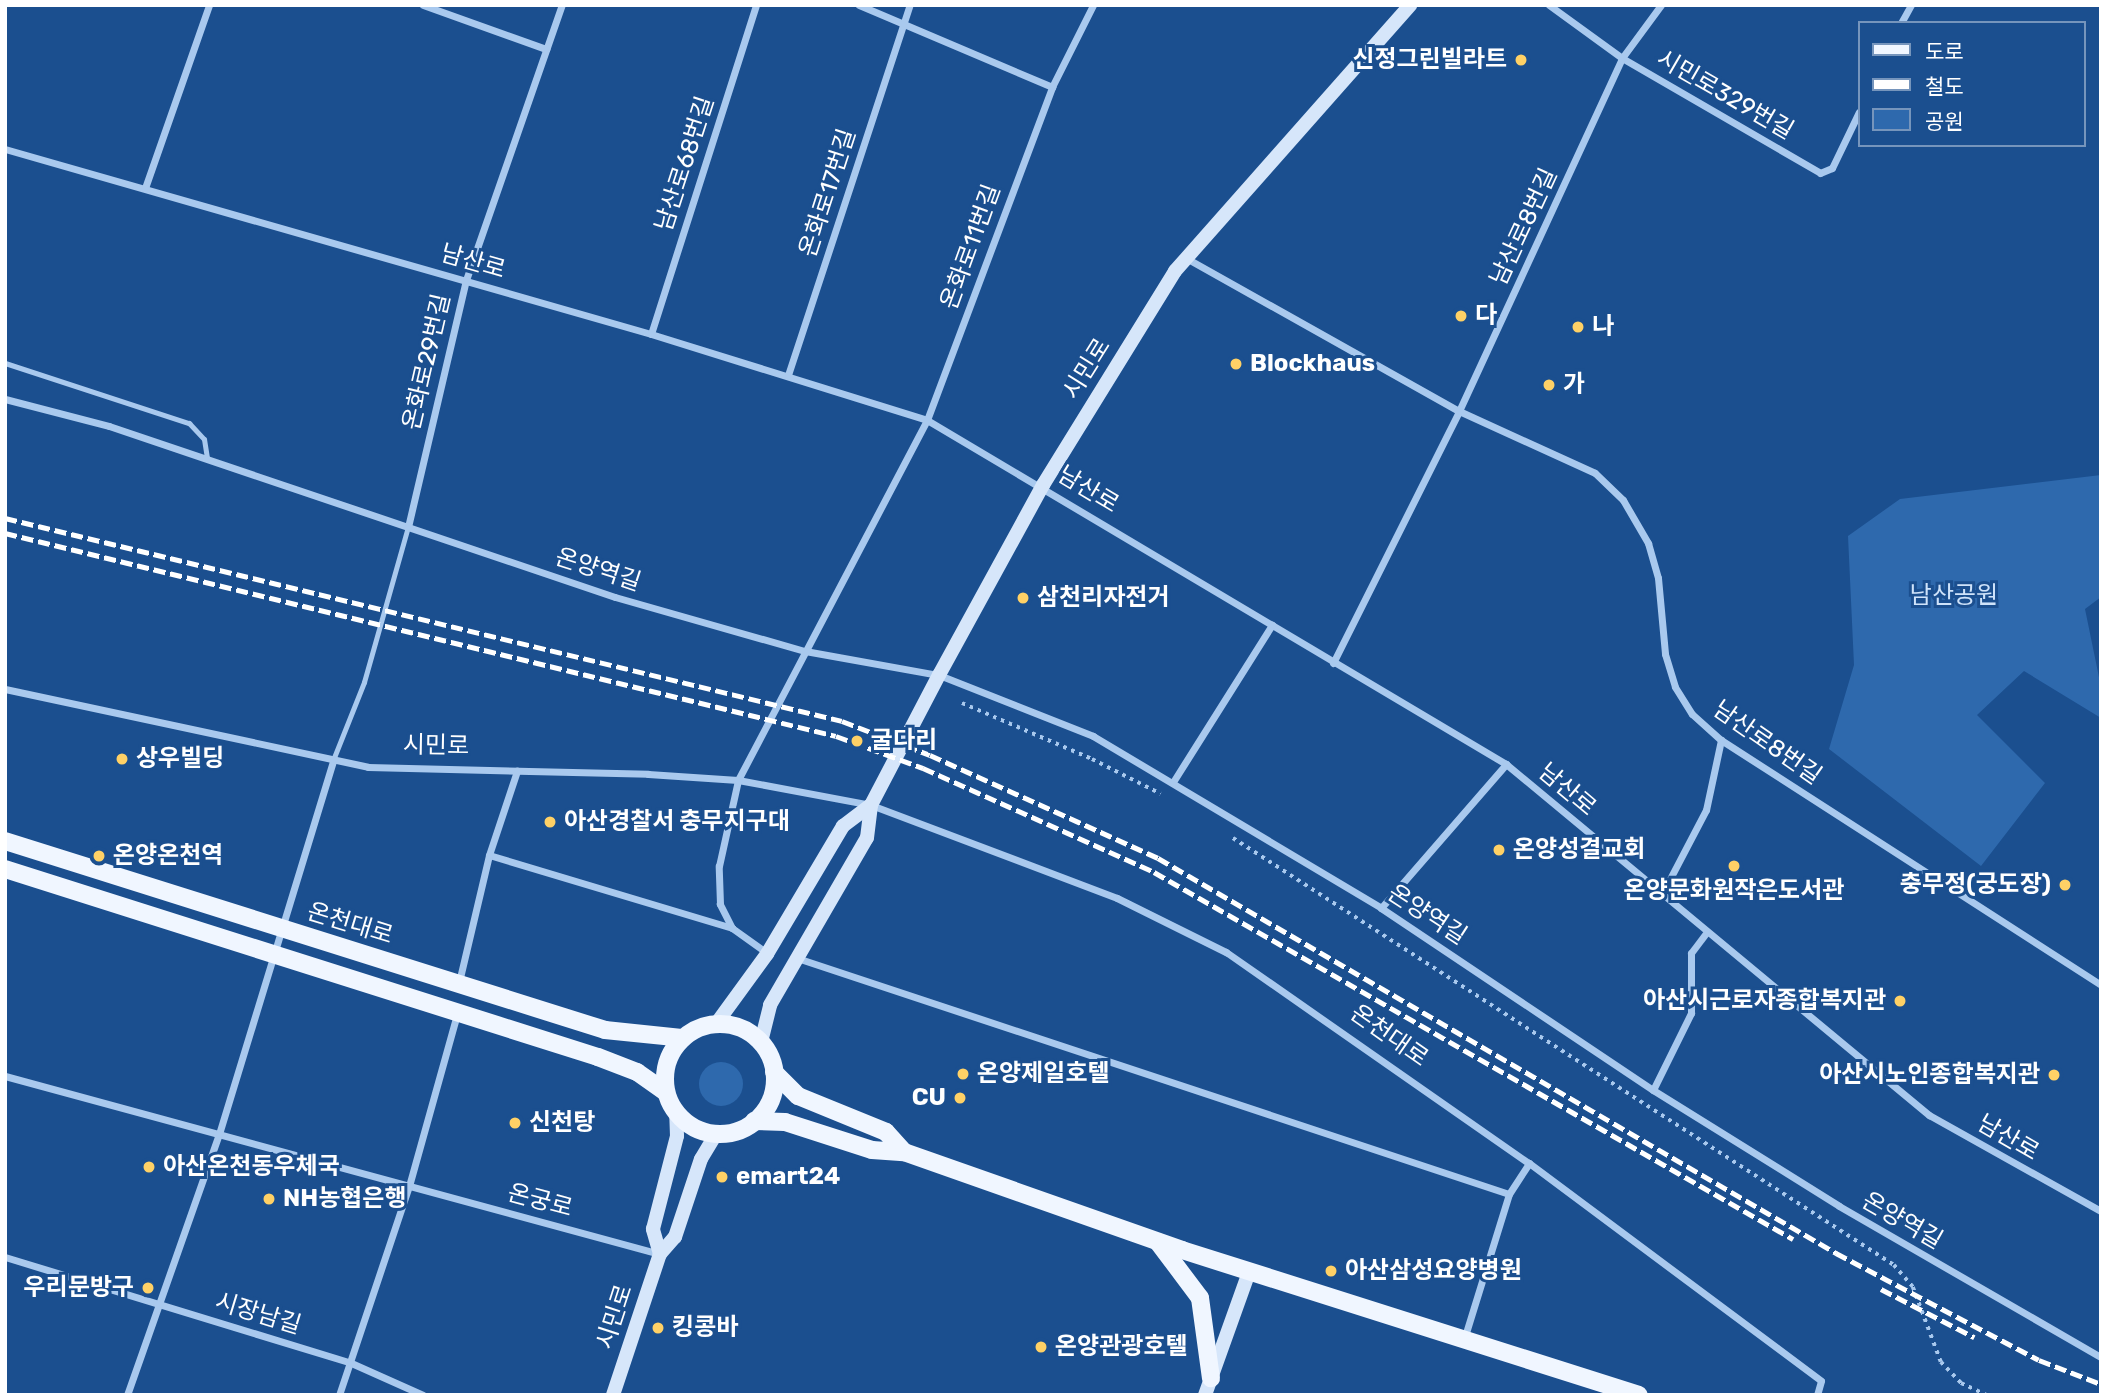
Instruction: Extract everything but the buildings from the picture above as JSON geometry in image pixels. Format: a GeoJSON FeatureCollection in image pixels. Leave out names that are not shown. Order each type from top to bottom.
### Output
{"type":"FeatureCollection","features":[{"type":"Feature","properties":{"kind":"main road","name":"시민로"},"geometry":{"type":"LineString","coordinates":[[761,1042],[762,1021],[867,838],[871,804],[1042,485],[1185,258],[1410,5]]}},
{"type":"Feature","properties":{"kind":"main road","name":"시민로"},"geometry":{"type":"LineString","coordinates":[[716,1024],[767,954],[843,826],[871,804]]}},
{"type":"Feature","properties":{"kind":"main road","name":"온천대로"},"geometry":{"type":"LineString","coordinates":[[5,841],[605,1030],[682,1038]]}},
{"type":"Feature","properties":{"kind":"main road","name":"온천대로"},"geometry":{"type":"LineString","coordinates":[[7,874],[276,954],[598,1057],[637,1072],[666,1092]]}},
{"type":"Feature","properties":{"kind":"main road"},"geometry":{"type":"LineString","coordinates":[[774,1072],[771,1099],[754,1121],[734,1132],[716,1134],[699,1130],[676,1112],[666,1092],[668,1058],[682,1038],[716,1024],[741,1027],[761,1042],[774,1072],[798,1096],[886,1132],[904,1152]]}},
{"type":"Feature","properties":{"kind":"main road","name":"시민로"},"geometry":{"type":"LineString","coordinates":[[660,1254],[653,1229],[677,1136],[676,1112]]}},
{"type":"Feature","properties":{"kind":"main road"},"geometry":{"type":"LineString","coordinates":[[754,1121],[785,1122],[872,1150],[904,1152],[1249,1272],[1465,1336],[1609,1390],[1639,1395]]}},
{"type":"Feature","properties":{"kind":"main road","name":"시민로"},"geometry":{"type":"LineString","coordinates":[[613,1395],[660,1254],[675,1237],[701,1159],[716,1134]]}},
{"type":"Feature","properties":{"kind":"main road"},"geometry":{"type":"LineString","coordinates":[[1158,1241],[1200,1298],[1208,1386]]}},
{"type":"Feature","properties":{"kind":"main road"},"geometry":{"type":"LineString","coordinates":[[1208,1386],[1249,1272]]}},
{"type":"Feature","properties":{"kind":"street"},"geometry":{"type":"LineString","coordinates":[[145,188],[209,5]]}},
{"type":"Feature","properties":{"kind":"street"},"geometry":{"type":"LineString","coordinates":[[423,5],[546,48]]}},
{"type":"Feature","properties":{"kind":"street","name":"온화로29번길"},"geometry":{"type":"LineString","coordinates":[[408,527],[466,280],[562,5]]}},
{"type":"Feature","properties":{"kind":"street","name":"남산로68번길"},"geometry":{"type":"LineString","coordinates":[[651,334],[756,5]]}},
{"type":"Feature","properties":{"kind":"street"},"geometry":{"type":"LineString","coordinates":[[859,5],[1052,87]]}},
{"type":"Feature","properties":{"kind":"street","name":"온화로17번길"},"geometry":{"type":"LineString","coordinates":[[788,375],[910,5]]}},
{"type":"Feature","properties":{"kind":"street","name":"온화로11번길"},"geometry":{"type":"LineString","coordinates":[[928,420],[1052,87],[1093,5]]}},
{"type":"Feature","properties":{"kind":"street","name":"시민로329번길"},"geometry":{"type":"LineString","coordinates":[[1549,5],[1622,58],[1820,173],[1832,168],[1857,115]]}},
{"type":"Feature","properties":{"kind":"street","name":"남산로8번길"},"geometry":{"type":"LineString","coordinates":[[1459,411],[1622,58],[1661,5]]}},
{"type":"Feature","properties":{"kind":"street"},"geometry":{"type":"LineString","coordinates":[[1902,21],[1910,5]]}},
{"type":"Feature","properties":{"kind":"street","name":"남산로"},"geometry":{"type":"LineString","coordinates":[[5,149],[651,334],[928,420],[1042,485],[1333,663],[1506,764],[1929,1115],[2101,1211]]}},
{"type":"Feature","properties":{"kind":"street","name":"남산로8번길"},"geometry":{"type":"LineString","coordinates":[[1185,258],[1459,411],[1560,454],[1595,473],[1623,500],[1651,555],[1665,653],[1675,687],[1692,714],[1721,740],[2101,985]]}},
{"type":"Feature","properties":{"kind":"street","name":"온양역길"},"geometry":{"type":"LineString","coordinates":[[5,399],[108,426],[615,597],[805,651],[939,675],[1093,736],[1381,908],[1653,1090],[1839,1206],[2101,1357]]}},
{"type":"Feature","properties":{"kind":"street"},"geometry":{"type":"LineString","coordinates":[[1333,663],[1459,411]]}},
{"type":"Feature","properties":{"kind":"street"},"geometry":{"type":"LineString","coordinates":[[732,928],[720,904],[719,866],[738,780],[928,420]]}},
{"type":"Feature","properties":{"kind":"street"},"geometry":{"type":"LineString","coordinates":[[1173,782],[1272,625]]}},
{"type":"Feature","properties":{"kind":"street","name":"시민로"},"geometry":{"type":"LineString","coordinates":[[5,690],[368,767],[738,780],[871,804]]}},
{"type":"Feature","properties":{"kind":"street"},"geometry":{"type":"LineString","coordinates":[[1662,894],[1706,810],[1721,740]]}},
{"type":"Feature","properties":{"kind":"street"},"geometry":{"type":"LineString","coordinates":[[127,1395],[157,1303],[219,1135],[333,760]]}},
{"type":"Feature","properties":{"kind":"street"},"geometry":{"type":"LineString","coordinates":[[1381,908],[1506,764]]}},
{"type":"Feature","properties":{"kind":"street"},"geometry":{"type":"LineString","coordinates":[[459,984],[488,855],[517,771]]}},
{"type":"Feature","properties":{"kind":"street","name":"온천대로"},"geometry":{"type":"LineString","coordinates":[[871,804],[1117,898],[1226,952],[1530,1163],[1821,1381],[1817,1395]]}},
{"type":"Feature","properties":{"kind":"street"},"geometry":{"type":"LineString","coordinates":[[488,855],[732,928],[767,954]]}},
{"type":"Feature","properties":{"kind":"street"},"geometry":{"type":"LineString","coordinates":[[1653,1090],[1691,1013],[1691,953],[1707,932]]}},
{"type":"Feature","properties":{"kind":"street"},"geometry":{"type":"LineString","coordinates":[[797,958],[1510,1194]]}},
{"type":"Feature","properties":{"kind":"street"},"geometry":{"type":"LineString","coordinates":[[339,1395],[409,1186],[457,1012]]}},
{"type":"Feature","properties":{"kind":"street","name":"온궁로"},"geometry":{"type":"LineString","coordinates":[[5,1076],[660,1254]]}},
{"type":"Feature","properties":{"kind":"street"},"geometry":{"type":"LineString","coordinates":[[1465,1336],[1510,1194],[1530,1163]]}},
{"type":"Feature","properties":{"kind":"street","name":"시장남길"},"geometry":{"type":"LineString","coordinates":[[5,1257],[349,1362],[423,1395]]}},
{"type":"Feature","properties":{"kind":"lane"},"geometry":{"type":"LineString","coordinates":[[5,363],[189,423],[204,439],[207,459]]}},
{"type":"Feature","properties":{"kind":"lane"},"geometry":{"type":"LineString","coordinates":[[333,760],[364,682],[408,527]]}},
{"type":"Feature","properties":{"kind":"path"},"geometry":{"type":"LineString","coordinates":[[962,703],[1092,759],[1172,800]]}},
{"type":"Feature","properties":{"kind":"path"},"geometry":{"type":"LineString","coordinates":[[1230,835],[1894,1265],[1913,1287],[1941,1362],[1961,1383],[1987,1395]]}},
{"type":"Feature","properties":{"kind":"green space","name":"남산공원"},"geometry":{"type":"Polygon","coordinates":[[[2101,475],[2101,597],[2085,609],[2101,687],[2101,718],[2024,671],[1977,715],[2045,783],[1981,866],[1829,749],[1854,665],[1848,536],[1900,499],[2101,475]]]}},
{"type":"Feature","properties":{"kind":"green space"},"geometry":{"type":"Polygon","coordinates":[[[721,1062],[737,1068],[743,1084],[737,1100],[721,1106],[705,1100],[699,1084],[705,1068],[721,1062]]]}},
{"type":"Feature","properties":{"kind":"railway"},"geometry":{"type":"LineString","coordinates":[[5,518],[842,721],[930,755],[1158,858],[1836,1253],[2039,1360],[2101,1384]]}},
{"type":"Feature","properties":{"kind":"railway"},"geometry":{"type":"LineString","coordinates":[[5,533],[836,736],[923,768],[1154,872],[1793,1239]]}},
{"type":"Feature","properties":{"kind":"railway"},"geometry":{"type":"LineString","coordinates":[[1881,1289],[1974,1337]]}},
{"type":"Feature","properties":{"kind":"place","name":"신정그린빌라트"},"geometry":{"type":"Point","coordinates":[1521,60]}},
{"type":"Feature","properties":{"kind":"place","name":"다"},"geometry":{"type":"Point","coordinates":[1461,316]}},
{"type":"Feature","properties":{"kind":"place","name":"나"},"geometry":{"type":"Point","coordinates":[1578,327]}},
{"type":"Feature","properties":{"kind":"place","name":"Blockhaus"},"geometry":{"type":"Point","coordinates":[1236,364]}},
{"type":"Feature","properties":{"kind":"place","name":"가"},"geometry":{"type":"Point","coordinates":[1549,385]}},
{"type":"Feature","properties":{"kind":"place","name":"삼천리자전거"},"geometry":{"type":"Point","coordinates":[1023,598]}},
{"type":"Feature","properties":{"kind":"place","name":"굴다리"},"geometry":{"type":"Point","coordinates":[857,741]}},
{"type":"Feature","properties":{"kind":"place","name":"상우빌딩"},"geometry":{"type":"Point","coordinates":[122,759]}},
{"type":"Feature","properties":{"kind":"place","name":"아산경찰서 충무지구대"},"geometry":{"type":"Point","coordinates":[550,822]}},
{"type":"Feature","properties":{"kind":"place","name":"온양성결교회"},"geometry":{"type":"Point","coordinates":[1499,850]}},
{"type":"Feature","properties":{"kind":"place","name":"온양온천역"},"geometry":{"type":"Point","coordinates":[99,856]}},
{"type":"Feature","properties":{"kind":"place","name":"온양문화원작은도서관"},"geometry":{"type":"Point","coordinates":[1734,866]}},
{"type":"Feature","properties":{"kind":"place","name":"충무정(궁도장)"},"geometry":{"type":"Point","coordinates":[2065,885]}},
{"type":"Feature","properties":{"kind":"place","name":"아산시근로자종합복지관"},"geometry":{"type":"Point","coordinates":[1900,1001]}},
{"type":"Feature","properties":{"kind":"place","name":"온양제일호텔"},"geometry":{"type":"Point","coordinates":[963,1074]}},
{"type":"Feature","properties":{"kind":"place","name":"아산시노인종합복지관"},"geometry":{"type":"Point","coordinates":[2054,1075]}},
{"type":"Feature","properties":{"kind":"place","name":"CU"},"geometry":{"type":"Point","coordinates":[960,1098]}},
{"type":"Feature","properties":{"kind":"place","name":"신천탕"},"geometry":{"type":"Point","coordinates":[515,1123]}},
{"type":"Feature","properties":{"kind":"place","name":"아산온천동우체국"},"geometry":{"type":"Point","coordinates":[149,1167]}},
{"type":"Feature","properties":{"kind":"place","name":"emart24"},"geometry":{"type":"Point","coordinates":[722,1177]}},
{"type":"Feature","properties":{"kind":"place","name":"NH농협은행"},"geometry":{"type":"Point","coordinates":[269,1199]}},
{"type":"Feature","properties":{"kind":"place","name":"아산삼성요양병원"},"geometry":{"type":"Point","coordinates":[1331,1271]}},
{"type":"Feature","properties":{"kind":"place","name":"우리문방구"},"geometry":{"type":"Point","coordinates":[148,1288]}},
{"type":"Feature","properties":{"kind":"place","name":"킹콩바"},"geometry":{"type":"Point","coordinates":[658,1328]}},
{"type":"Feature","properties":{"kind":"place","name":"온양관광호텔"},"geometry":{"type":"Point","coordinates":[1041,1347]}}]}
